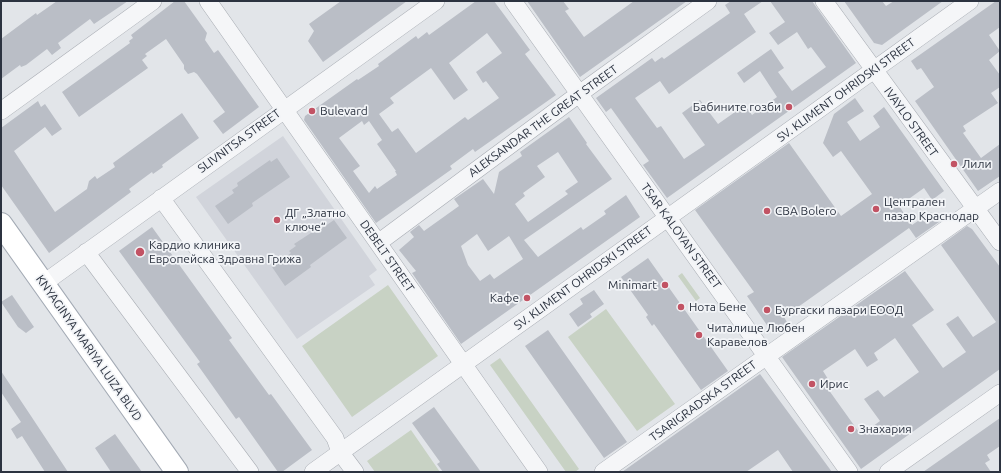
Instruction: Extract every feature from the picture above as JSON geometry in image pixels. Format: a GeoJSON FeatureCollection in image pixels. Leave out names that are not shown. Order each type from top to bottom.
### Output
{"type":"FeatureCollection","features":[{"type":"Feature","properties":{"kind":"main road","name":"KNYAGINYA MARIYA LUIZA BLVD"},"geometry":{"type":"LineString","coordinates":[[1,224],[177,472]]}},
{"type":"Feature","properties":{"kind":"street"},"geometry":{"type":"LineString","coordinates":[[1,111],[153,1]]}},
{"type":"Feature","properties":{"kind":"street","name":"DEBELT STREET"},"geometry":{"type":"LineString","coordinates":[[208,1],[540,472]]}},
{"type":"Feature","properties":{"kind":"street","name":"SLIVNITSA STREET"},"geometry":{"type":"LineString","coordinates":[[44,283],[436,1]]}},
{"type":"Feature","properties":{"kind":"street","name":"TSAR KALOYAN STREET"},"geometry":{"type":"LineString","coordinates":[[513,1],[849,472]]}},
{"type":"Feature","properties":{"kind":"street","name":"ALEKSANDAR THE GREAT STREET"},"geometry":{"type":"LineString","coordinates":[[378,243],[579,94],[708,1]]}},
{"type":"Feature","properties":{"kind":"street","name":"IVAYLO STREET"},"geometry":{"type":"LineString","coordinates":[[824,1],[873,71],[1000,242]]}},
{"type":"Feature","properties":{"kind":"street","name":"SV. KLIMENT OHRIDSKI STREET"},"geometry":{"type":"LineString","coordinates":[[313,472],[970,1]]}},
{"type":"Feature","properties":{"kind":"street","name":"TSARIGRADSKA STREET"},"geometry":{"type":"LineString","coordinates":[[603,472],[766,355],[1000,191]]}},
{"type":"Feature","properties":{"kind":"street"},"geometry":{"type":"LineString","coordinates":[[161,198],[334,438],[340,452],[355,472]]}},
{"type":"Feature","properties":{"kind":"street"},"geometry":{"type":"LineString","coordinates":[[86,252],[250,472]]}},
{"type":"Feature","properties":{"kind":"street"},"geometry":{"type":"LineString","coordinates":[[888,472],[1000,393]]}},
{"type":"Feature","properties":{"kind":"shaded area","name":"ДГ „Златно ключе“"},"geometry":{"type":"Polygon","coordinates":[[[283,136],[377,270],[369,276],[375,285],[297,339],[196,197],[283,136]]]}},
{"type":"Feature","properties":{"kind":"green space"},"geometry":{"type":"Polygon","coordinates":[[[682,273],[700,298],[696,301],[678,276],[682,273]]]}},
{"type":"Feature","properties":{"kind":"green space"},"geometry":{"type":"Polygon","coordinates":[[[388,285],[438,356],[352,417],[302,346],[388,285]]]}},
{"type":"Feature","properties":{"kind":"green space"},"geometry":{"type":"Polygon","coordinates":[[[606,309],[675,404],[637,431],[568,337],[606,309]]]}},
{"type":"Feature","properties":{"kind":"green space"},"geometry":{"type":"Polygon","coordinates":[[[500,358],[579,469],[575,472],[566,472],[490,365],[500,358]]]}},
{"type":"Feature","properties":{"kind":"green space"},"geometry":{"type":"Polygon","coordinates":[[[411,430],[440,472],[375,472],[367,461],[411,430]]]}},
{"type":"Feature","properties":{"kind":"building"},"geometry":{"type":"Polygon","coordinates":[[[57,1],[128,1],[94,24],[90,19],[58,43],[61,48],[52,55],[47,49],[26,65],[21,67],[20,65],[1,79],[1,39],[36,13],[37,15],[57,1]]]}},
{"type":"Feature","properties":{"kind":"building"},"geometry":{"type":"Polygon","coordinates":[[[175,1],[184,1],[207,33],[205,40],[214,53],[218,50],[259,107],[223,134],[213,121],[225,112],[197,74],[194,72],[188,74],[184,69],[184,65],[166,39],[145,54],[147,56],[142,60],[148,68],[79,117],[62,92],[130,43],[129,41],[133,38],[131,35],[175,1]]]}},
{"type":"Feature","properties":{"kind":"building"},"geometry":{"type":"Polygon","coordinates":[[[341,1],[407,1],[323,62],[308,41],[314,31],[309,24],[341,1]]]}},
{"type":"Feature","properties":{"kind":"building"},"geometry":{"type":"Polygon","coordinates":[[[476,1],[494,1],[530,50],[525,54],[556,95],[475,152],[473,149],[450,166],[452,169],[376,223],[304,120],[305,116],[357,79],[358,80],[379,66],[378,64],[416,36],[418,39],[427,32],[429,35],[476,1]],[[487,33],[449,63],[468,90],[454,100],[431,68],[390,98],[394,103],[379,114],[392,132],[398,128],[416,153],[465,117],[468,120],[499,98],[486,81],[483,83],[476,72],[502,53],[487,33]],[[362,121],[339,138],[360,166],[353,171],[369,193],[375,186],[377,189],[397,175],[396,171],[377,144],[382,140],[369,121],[364,125],[362,121]]]}},
{"type":"Feature","properties":{"kind":"building"},"geometry":{"type":"Polygon","coordinates":[[[527,1],[563,1],[569,9],[565,11],[584,37],[634,1],[687,1],[580,77],[527,1]]]}},
{"type":"Feature","properties":{"kind":"building"},"geometry":{"type":"Polygon","coordinates":[[[731,1],[763,1],[744,14],[756,32],[669,94],[660,81],[635,98],[657,128],[661,126],[684,159],[705,145],[682,113],[700,100],[718,124],[745,105],[752,115],[777,97],[760,71],[744,83],[737,73],[771,49],[784,68],[778,72],[792,91],[826,67],[811,47],[808,49],[797,32],[778,45],[769,33],[785,22],[770,1],[812,1],[856,63],[667,198],[643,165],[649,161],[611,108],[606,112],[596,98],[652,58],[655,62],[662,57],[664,59],[730,13],[725,5],[731,1]]]}},
{"type":"Feature","properties":{"kind":"building"},"geometry":{"type":"Polygon","coordinates":[[[844,1],[882,1],[886,6],[894,1],[943,1],[882,45],[874,43],[844,1]]]}},
{"type":"Feature","properties":{"kind":"building"},"geometry":{"type":"Polygon","coordinates":[[[996,1],[1000,1],[1000,27],[989,35],[1000,51],[989,60],[1000,75],[1000,87],[991,93],[998,103],[963,126],[966,131],[963,133],[981,158],[1000,144],[1000,176],[978,191],[915,101],[934,87],[921,68],[917,70],[911,61],[996,1]]]}},
{"type":"Feature","properties":{"kind":"building"},"geometry":{"type":"Polygon","coordinates":[[[855,98],[864,111],[847,122],[860,141],[880,127],[873,116],[884,107],[944,191],[932,200],[924,188],[899,206],[912,225],[931,212],[939,222],[916,238],[909,228],[784,317],[788,324],[773,334],[747,296],[754,292],[695,210],[789,143],[841,216],[872,194],[841,151],[833,157],[823,143],[834,114],[855,98]]]}},
{"type":"Feature","properties":{"kind":"building"},"geometry":{"type":"Polygon","coordinates":[[[38,101],[41,107],[45,104],[62,129],[52,136],[45,127],[14,151],[55,212],[87,189],[89,181],[95,176],[97,179],[115,167],[113,163],[182,113],[199,138],[162,165],[163,167],[153,174],[152,172],[129,189],[131,192],[49,253],[1,185],[1,128],[38,101]]]}},
{"type":"Feature","properties":{"kind":"building"},"geometry":{"type":"Polygon","coordinates":[[[569,117],[587,143],[586,144],[612,179],[524,240],[538,257],[581,227],[583,230],[606,214],[604,211],[626,195],[640,217],[461,344],[412,273],[416,271],[399,250],[414,237],[410,232],[419,225],[424,231],[459,206],[454,199],[483,179],[494,194],[499,172],[522,156],[520,152],[569,117]],[[558,152],[537,166],[545,177],[523,193],[525,196],[515,204],[528,222],[568,194],[565,191],[578,182],[558,152]],[[477,234],[461,246],[468,265],[480,281],[490,274],[494,279],[523,259],[509,236],[488,251],[477,234]]]}},
{"type":"Feature","properties":{"kind":"building"},"geometry":{"type":"Polygon","coordinates":[[[277,158],[290,177],[252,203],[253,206],[228,224],[215,206],[234,193],[232,190],[238,186],[237,183],[270,160],[271,162],[277,158]]]}},
{"type":"Feature","properties":{"kind":"building"},"geometry":{"type":"Polygon","coordinates":[[[334,220],[347,238],[310,265],[311,267],[285,286],[272,267],[291,253],[289,251],[296,246],[294,244],[314,231],[315,233],[334,220]]]}},
{"type":"Feature","properties":{"kind":"building"},"geometry":{"type":"Polygon","coordinates":[[[967,226],[972,229],[1000,267],[1000,369],[861,469],[782,357],[905,271],[934,310],[912,325],[943,368],[966,352],[946,324],[958,316],[973,337],[996,322],[941,245],[967,226]],[[895,338],[874,353],[878,360],[867,367],[855,349],[823,371],[828,379],[823,382],[861,435],[880,421],[864,399],[878,390],[884,397],[919,372],[895,338]]]}},
{"type":"Feature","properties":{"kind":"building"},"geometry":{"type":"Polygon","coordinates":[[[152,227],[232,338],[229,340],[312,450],[282,472],[278,472],[239,417],[236,419],[197,364],[200,362],[119,251],[152,227]]]}},
{"type":"Feature","properties":{"kind":"building"},"geometry":{"type":"Polygon","coordinates":[[[648,258],[728,371],[701,390],[654,324],[652,326],[646,317],[648,315],[621,277],[648,258]]]}},
{"type":"Feature","properties":{"kind":"building"},"geometry":{"type":"Polygon","coordinates":[[[594,290],[604,304],[590,314],[592,317],[578,327],[569,314],[583,304],[580,299],[594,290]]]}},
{"type":"Feature","properties":{"kind":"building"},"geometry":{"type":"Polygon","coordinates":[[[12,295],[34,327],[26,333],[18,327],[1,302],[12,295]]]}},
{"type":"Feature","properties":{"kind":"building"},"geometry":{"type":"Polygon","coordinates":[[[548,330],[627,442],[604,458],[525,346],[548,330]]]}},
{"type":"Feature","properties":{"kind":"building"},"geometry":{"type":"Polygon","coordinates":[[[1,371],[68,472],[45,472],[22,436],[17,439],[11,429],[21,422],[1,392],[1,371]]]}},
{"type":"Feature","properties":{"kind":"building"},"geometry":{"type":"Polygon","coordinates":[[[760,374],[832,472],[793,472],[778,450],[746,472],[622,472],[760,374]]]}},
{"type":"Feature","properties":{"kind":"building"},"geometry":{"type":"Polygon","coordinates":[[[434,407],[481,472],[443,472],[437,464],[440,462],[412,423],[434,407]]]}},
{"type":"Feature","properties":{"kind":"building"},"geometry":{"type":"Polygon","coordinates":[[[1000,418],[1000,446],[987,455],[990,460],[985,463],[991,472],[923,472],[1000,418]]]}},
{"type":"Feature","properties":{"kind":"building"},"geometry":{"type":"Polygon","coordinates":[[[115,434],[142,472],[111,472],[95,448],[115,434]]]}},
{"type":"Feature","properties":{"kind":"place","name":"Бабините гозби"},"geometry":{"type":"Point","coordinates":[789,107]}},
{"type":"Feature","properties":{"kind":"place","name":"Bulevard"},"geometry":{"type":"Point","coordinates":[312,111]}},
{"type":"Feature","properties":{"kind":"place","name":"Лили"},"geometry":{"type":"Point","coordinates":[954,164]}},
{"type":"Feature","properties":{"kind":"place","name":"Централен пазар Краснодар"},"geometry":{"type":"Point","coordinates":[876,209]}},
{"type":"Feature","properties":{"kind":"place","name":"CBA Bolero"},"geometry":{"type":"Point","coordinates":[767,211]}},
{"type":"Feature","properties":{"kind":"place","name":"ДГ „Златно ключе“"},"geometry":{"type":"Point","coordinates":[277,220]}},
{"type":"Feature","properties":{"kind":"place","name":"Кардио клиника Европейска Здравна Грижа"},"geometry":{"type":"Point","coordinates":[140,252]}},
{"type":"Feature","properties":{"kind":"place","name":"Minimart"},"geometry":{"type":"Point","coordinates":[665,285]}},
{"type":"Feature","properties":{"kind":"place","name":"Кафе"},"geometry":{"type":"Point","coordinates":[527,298]}},
{"type":"Feature","properties":{"kind":"place","name":"Нота Бене"},"geometry":{"type":"Point","coordinates":[681,307]}},
{"type":"Feature","properties":{"kind":"place","name":"Бургаски пазари ЕООД"},"geometry":{"type":"Point","coordinates":[767,310]}},
{"type":"Feature","properties":{"kind":"place","name":"Читалище Любен Каравелов"},"geometry":{"type":"Point","coordinates":[699,335]}},
{"type":"Feature","properties":{"kind":"place","name":"Ирис"},"geometry":{"type":"Point","coordinates":[812,384]}},
{"type":"Feature","properties":{"kind":"place","name":"Знахария"},"geometry":{"type":"Point","coordinates":[851,429]}}]}
